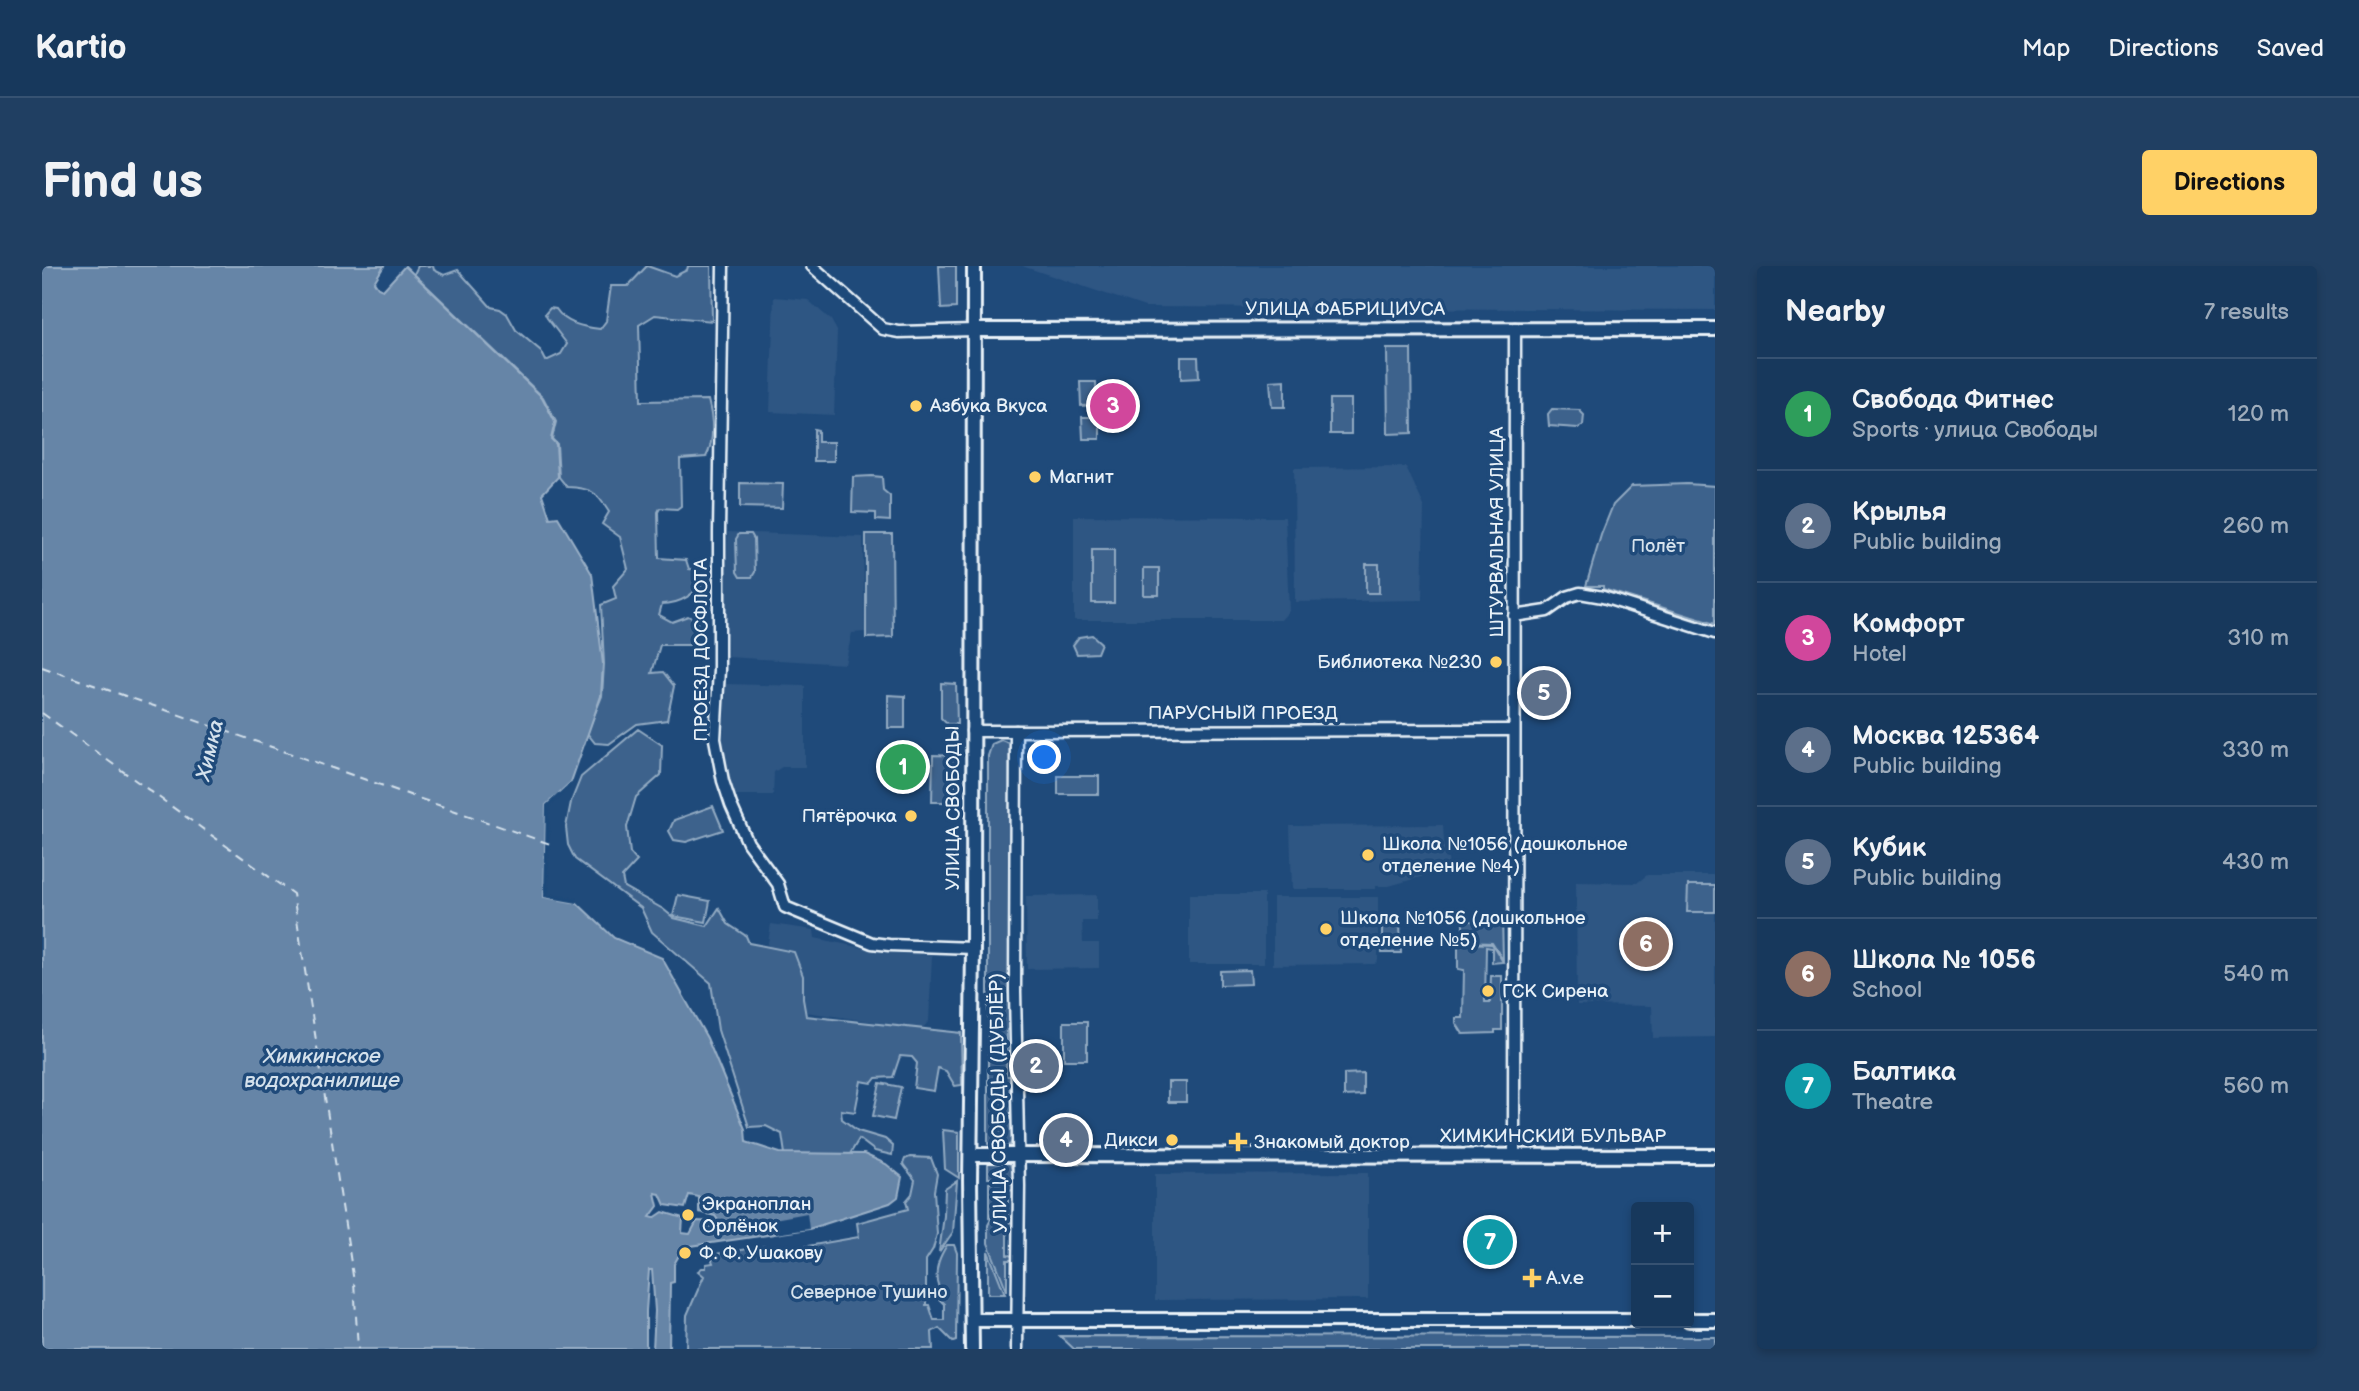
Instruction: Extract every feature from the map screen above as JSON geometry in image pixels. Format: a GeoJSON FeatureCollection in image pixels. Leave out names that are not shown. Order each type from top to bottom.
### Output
{"type":"FeatureCollection","features":[{"type":"Feature","properties":{"kind":"main road","name":"УЛИЦА СВОБОДЫ"},"geometry":{"type":"LineString","coordinates":[[972,1349],[974,266]]}},
{"type":"Feature","properties":{"kind":"main road","name":"УЛИЦА ФАБРИЦИУСА"},"geometry":{"type":"LineString","coordinates":[[974,330],[1715,329]]}},
{"type":"Feature","properties":{"kind":"main road","name":"ХИМКИНСКИЙ БУЛЬВАР"},"geometry":{"type":"LineString","coordinates":[[971,1155],[1715,1156]]}},
{"type":"Feature","properties":{"kind":"main road"},"geometry":{"type":"LineString","coordinates":[[972,1320],[1631,1320]]}},
{"type":"Feature","properties":{"kind":"main road"},"geometry":{"type":"LineString","coordinates":[[1694,1320],[1715,1320]]}},
{"type":"Feature","properties":{"kind":"street","name":"ПРОЕЗД ДОСФЛОТА"},"geometry":{"type":"LineString","coordinates":[[723,266],[719,670],[715,733],[723,781],[731,805],[748,843],[778,884],[785,907],[873,943],[889,946],[973,948]]}},
{"type":"Feature","properties":{"kind":"street"},"geometry":{"type":"LineString","coordinates":[[811,266],[883,329],[899,332],[974,330]]}},
{"type":"Feature","properties":{"kind":"street","name":"ШТУРВАЛЬНАЯ УЛИЦА"},"geometry":{"type":"LineString","coordinates":[[1514,328],[1514,1155]]}},
{"type":"Feature","properties":{"kind":"street"},"geometry":{"type":"LineString","coordinates":[[1514,616],[1541,613],[1567,597],[1580,593],[1603,597],[1715,633]]}},
{"type":"Feature","properties":{"kind":"street","name":"ПАРУСНЫЙ ПРОЕЗД"},"geometry":{"type":"LineString","coordinates":[[972,731],[1514,730]]}},
{"type":"Feature","properties":{"kind":"street","name":"УЛИЦА СВОБОДЫ (ДУБЛЁР)"},"geometry":{"type":"LineString","coordinates":[[1017,731],[1017,1349]]}},
{"type":"Feature","properties":{"kind":"shaded area"},"geometry":{"type":"Polygon","coordinates":[[[1022,266],[1715,266],[1715,310],[1145,307],[1022,266]]]}},
{"type":"Feature","properties":{"kind":"shaded area"},"geometry":{"type":"Polygon","coordinates":[[[774,297],[808,300],[831,320],[837,331],[834,415],[770,412],[774,297]]]}},
{"type":"Feature","properties":{"kind":"shaded area"},"geometry":{"type":"Polygon","coordinates":[[[1406,467],[1424,506],[1422,600],[1295,602],[1294,468],[1406,467]]]}},
{"type":"Feature","properties":{"kind":"shaded area"},"geometry":{"type":"Polygon","coordinates":[[[1074,516],[1285,517],[1289,611],[1281,620],[1074,620],[1074,516]]]}},
{"type":"Feature","properties":{"kind":"shaded area"},"geometry":{"type":"Polygon","coordinates":[[[728,532],[863,537],[865,632],[852,633],[845,664],[728,657],[728,532]]]}},
{"type":"Feature","properties":{"kind":"shaded area"},"geometry":{"type":"Polygon","coordinates":[[[726,684],[805,686],[805,767],[782,767],[774,772],[773,795],[731,795],[723,742],[726,684]]]}},
{"type":"Feature","properties":{"kind":"shaded area","name":"Школа №1056 (дошкольное отделение №4)"},"geometry":{"type":"Polygon","coordinates":[[[1443,825],[1445,858],[1448,859],[1449,869],[1389,886],[1376,886],[1376,889],[1292,889],[1290,826],[1443,825]]]}},
{"type":"Feature","properties":{"kind":"shaded area"},"geometry":{"type":"Polygon","coordinates":[[[1647,875],[1715,875],[1715,1037],[1653,1038],[1652,1006],[1577,1005],[1576,882],[1637,883],[1647,875]]]}},
{"type":"Feature","properties":{"kind":"shaded area"},"geometry":{"type":"Polygon","coordinates":[[[1189,894],[1264,894],[1264,964],[1189,964],[1189,894]]]}},
{"type":"Feature","properties":{"kind":"shaded area"},"geometry":{"type":"Polygon","coordinates":[[[1097,895],[1097,921],[1082,921],[1083,943],[1099,943],[1099,968],[1027,969],[1026,896],[1097,895]]]}},
{"type":"Feature","properties":{"kind":"shaded area","name":"Школа №1056 (дошкольное отделение №5)"},"geometry":{"type":"Polygon","coordinates":[[[1273,897],[1378,897],[1378,961],[1375,964],[1273,965],[1273,897]]]}},
{"type":"Feature","properties":{"kind":"shaded area"},"geometry":{"type":"Polygon","coordinates":[[[771,924],[814,930],[815,938],[877,951],[932,955],[929,1021],[922,1029],[758,1005],[771,924]]]}},
{"type":"Feature","properties":{"kind":"shaded area"},"geometry":{"type":"Polygon","coordinates":[[[1368,1173],[1368,1299],[1155,1300],[1155,1174],[1368,1173]]]}},
{"type":"Feature","properties":{"kind":"green space"},"geometry":{"type":"Polygon","coordinates":[[[418,266],[433,266],[434,270],[444,275],[458,270],[491,307],[507,314],[516,330],[541,351],[546,361],[561,354],[567,344],[545,314],[550,308],[556,309],[575,324],[600,329],[606,321],[611,286],[628,286],[647,266],[675,276],[687,270],[688,266],[711,266],[712,321],[655,315],[639,325],[641,401],[708,400],[712,422],[711,444],[706,457],[680,459],[681,506],[677,509],[660,508],[658,512],[659,558],[686,560],[689,569],[702,570],[707,579],[687,597],[662,604],[659,615],[672,622],[688,616],[697,621],[698,630],[690,645],[660,645],[652,673],[663,672],[674,686],[667,720],[637,724],[609,744],[595,743],[587,733],[602,696],[604,664],[601,605],[616,599],[613,586],[628,569],[620,537],[602,524],[609,512],[596,495],[582,488],[567,487],[559,477],[557,444],[552,439],[556,422],[543,397],[414,274],[418,266]]]}},
{"type":"Feature","properties":{"kind":"green space"},"geometry":{"type":"Polygon","coordinates":[[[939,266],[956,266],[956,308],[941,309],[939,266]]]}},
{"type":"Feature","properties":{"kind":"green space"},"geometry":{"type":"Polygon","coordinates":[[[1387,349],[1411,349],[1412,433],[1388,434],[1387,349]]]}},
{"type":"Feature","properties":{"kind":"green space"},"geometry":{"type":"Polygon","coordinates":[[[1181,357],[1198,357],[1199,378],[1181,379],[1181,357]]]}},
{"type":"Feature","properties":{"kind":"green space"},"geometry":{"type":"Polygon","coordinates":[[[1285,380],[1285,407],[1272,407],[1270,381],[1285,380]]]}},
{"type":"Feature","properties":{"kind":"green space"},"geometry":{"type":"Polygon","coordinates":[[[1080,382],[1096,382],[1097,405],[1081,406],[1080,382]]]}},
{"type":"Feature","properties":{"kind":"green space"},"geometry":{"type":"Polygon","coordinates":[[[1330,399],[1351,399],[1351,434],[1330,434],[1330,399]]]}},
{"type":"Feature","properties":{"kind":"green space"},"geometry":{"type":"Polygon","coordinates":[[[1552,409],[1579,410],[1584,415],[1583,425],[1578,428],[1549,426],[1548,414],[1552,409]]]}},
{"type":"Feature","properties":{"kind":"green space"},"geometry":{"type":"Polygon","coordinates":[[[1082,417],[1100,417],[1100,439],[1083,439],[1082,417]]]}},
{"type":"Feature","properties":{"kind":"green space"},"geometry":{"type":"Polygon","coordinates":[[[814,429],[818,430],[818,442],[834,442],[834,461],[814,461],[814,429]]]}},
{"type":"Feature","properties":{"kind":"green space"},"geometry":{"type":"Polygon","coordinates":[[[853,477],[882,477],[883,490],[890,496],[890,521],[876,520],[876,513],[852,512],[853,477]]]}},
{"type":"Feature","properties":{"kind":"green space"},"geometry":{"type":"Polygon","coordinates":[[[740,483],[783,484],[782,508],[740,507],[740,483]]]}},
{"type":"Feature","properties":{"kind":"green space","name":"Полёт"},"geometry":{"type":"Polygon","coordinates":[[[1632,486],[1715,486],[1715,624],[1603,589],[1603,586],[1586,586],[1613,505],[1632,486]]]}},
{"type":"Feature","properties":{"kind":"green space"},"geometry":{"type":"Polygon","coordinates":[[[739,534],[751,534],[754,539],[755,572],[752,577],[740,577],[737,572],[736,539],[739,534]]]}},
{"type":"Feature","properties":{"kind":"green space"},"geometry":{"type":"Polygon","coordinates":[[[866,534],[892,534],[893,637],[866,638],[866,534]]]}},
{"type":"Feature","properties":{"kind":"green space"},"geometry":{"type":"Polygon","coordinates":[[[1092,550],[1114,550],[1114,603],[1092,603],[1092,550]]]}},
{"type":"Feature","properties":{"kind":"green space"},"geometry":{"type":"Polygon","coordinates":[[[1366,564],[1379,564],[1379,593],[1366,593],[1366,564]]]}},
{"type":"Feature","properties":{"kind":"green space"},"geometry":{"type":"Polygon","coordinates":[[[1144,568],[1159,568],[1159,595],[1144,595],[1144,568]]]}},
{"type":"Feature","properties":{"kind":"green space"},"geometry":{"type":"Polygon","coordinates":[[[1092,635],[1101,643],[1097,653],[1077,654],[1073,645],[1079,637],[1092,635]]]}},
{"type":"Feature","properties":{"kind":"green space"},"geometry":{"type":"Polygon","coordinates":[[[941,683],[956,684],[957,724],[947,724],[941,718],[941,683]]]}},
{"type":"Feature","properties":{"kind":"green space"},"geometry":{"type":"Polygon","coordinates":[[[888,695],[905,696],[905,728],[888,728],[888,695]]]}},
{"type":"Feature","properties":{"kind":"green space"},"geometry":{"type":"Polygon","coordinates":[[[638,729],[662,745],[661,775],[636,797],[627,827],[630,853],[637,861],[622,877],[624,887],[674,918],[707,926],[719,908],[728,924],[746,936],[749,943],[794,952],[803,976],[806,1016],[961,1033],[962,1085],[955,1086],[946,1071],[938,1068],[934,1091],[914,1088],[917,1063],[912,1057],[900,1056],[893,1077],[876,1078],[872,1083],[861,1081],[855,1112],[841,1110],[842,1119],[858,1131],[885,1139],[893,1146],[892,1155],[875,1151],[859,1139],[850,1154],[785,1154],[782,1134],[766,1126],[749,1127],[718,1030],[711,983],[652,932],[641,908],[575,859],[568,845],[566,827],[571,802],[581,777],[638,729]]]}},
{"type":"Feature","properties":{"kind":"green space"},"geometry":{"type":"Polygon","coordinates":[[[1001,740],[1012,744],[1012,1029],[1007,1030],[1006,1076],[1011,1076],[1012,1141],[1010,1145],[995,1147],[988,1144],[988,756],[992,744],[1001,740]]]}},
{"type":"Feature","properties":{"kind":"green space"},"geometry":{"type":"Polygon","coordinates":[[[933,755],[956,756],[956,802],[932,802],[933,755]]]}},
{"type":"Feature","properties":{"kind":"green space"},"geometry":{"type":"Polygon","coordinates":[[[1058,776],[1099,776],[1099,794],[1058,794],[1058,776]]]}},
{"type":"Feature","properties":{"kind":"green space"},"geometry":{"type":"Polygon","coordinates":[[[713,806],[723,830],[686,842],[674,840],[669,831],[674,820],[713,806]]]}},
{"type":"Feature","properties":{"kind":"green space"},"geometry":{"type":"Polygon","coordinates":[[[1688,885],[1715,885],[1715,912],[1687,912],[1688,885]]]}},
{"type":"Feature","properties":{"kind":"green space"},"geometry":{"type":"Polygon","coordinates":[[[678,895],[710,901],[706,922],[673,916],[678,895]]]}},
{"type":"Feature","properties":{"kind":"green space"},"geometry":{"type":"Polygon","coordinates":[[[1498,915],[1502,915],[1503,960],[1492,943],[1463,942],[1463,921],[1498,921],[1498,915]]]}},
{"type":"Feature","properties":{"kind":"green space"},"geometry":{"type":"Polygon","coordinates":[[[1382,920],[1400,920],[1401,953],[1382,953],[1382,920]]]}},
{"type":"Feature","properties":{"kind":"green space"},"geometry":{"type":"Polygon","coordinates":[[[1458,943],[1492,944],[1503,962],[1492,963],[1492,948],[1486,947],[1485,1003],[1490,1003],[1491,976],[1502,976],[1502,1030],[1495,1030],[1495,1033],[1463,1034],[1456,1023],[1456,1018],[1463,1018],[1464,970],[1458,969],[1458,943]]]}},
{"type":"Feature","properties":{"kind":"green space"},"geometry":{"type":"Polygon","coordinates":[[[1250,970],[1251,984],[1220,985],[1220,971],[1250,970]]]}},
{"type":"Feature","properties":{"kind":"green space"},"geometry":{"type":"Polygon","coordinates":[[[1064,1022],[1087,1022],[1087,1060],[1064,1060],[1064,1022]]]}},
{"type":"Feature","properties":{"kind":"green space"},"geometry":{"type":"Polygon","coordinates":[[[1363,1073],[1363,1095],[1344,1096],[1344,1074],[1363,1073]]]}},
{"type":"Feature","properties":{"kind":"green space"},"geometry":{"type":"Polygon","coordinates":[[[1168,1082],[1186,1082],[1186,1102],[1168,1102],[1168,1082]]]}},
{"type":"Feature","properties":{"kind":"green space"},"geometry":{"type":"Polygon","coordinates":[[[880,1083],[901,1087],[894,1120],[873,1116],[880,1083]]]}},
{"type":"Feature","properties":{"kind":"green space"},"geometry":{"type":"Polygon","coordinates":[[[943,1130],[959,1132],[959,1178],[945,1169],[943,1130]]]}},
{"type":"Feature","properties":{"kind":"green space","name":"Северное Тушино"},"geometry":{"type":"Polygon","coordinates":[[[931,1158],[937,1174],[934,1191],[937,1234],[933,1249],[926,1260],[926,1305],[929,1305],[934,1320],[944,1320],[944,1304],[938,1298],[937,1276],[942,1253],[947,1245],[954,1245],[957,1253],[956,1341],[953,1342],[939,1328],[932,1332],[933,1349],[686,1349],[687,1315],[704,1276],[698,1271],[706,1268],[706,1264],[713,1263],[716,1254],[766,1246],[774,1252],[859,1237],[857,1223],[908,1209],[906,1201],[912,1194],[915,1180],[903,1164],[905,1159],[931,1158]]]}},
{"type":"Feature","properties":{"kind":"green space"},"geometry":{"type":"Polygon","coordinates":[[[988,1160],[1010,1163],[1014,1178],[988,1178],[988,1160]]]}},
{"type":"Feature","properties":{"kind":"green space"},"geometry":{"type":"Polygon","coordinates":[[[957,1181],[953,1232],[939,1252],[945,1189],[957,1181]]]}},
{"type":"Feature","properties":{"kind":"green space"},"geometry":{"type":"Polygon","coordinates":[[[989,1183],[1007,1183],[989,1219],[989,1183]]]}},
{"type":"Feature","properties":{"kind":"green space"},"geometry":{"type":"Polygon","coordinates":[[[1010,1183],[1014,1183],[1014,1190],[1008,1191],[1008,1218],[1014,1219],[1014,1222],[1007,1223],[1007,1255],[1014,1256],[1014,1260],[1007,1260],[1007,1291],[988,1243],[988,1225],[1010,1183]]]}},
{"type":"Feature","properties":{"kind":"green space"},"geometry":{"type":"Polygon","coordinates":[[[988,1251],[1005,1294],[988,1294],[988,1251]]]}},
{"type":"Feature","properties":{"kind":"green space"},"geometry":{"type":"Polygon","coordinates":[[[1060,1336],[1715,1337],[1715,1349],[1074,1349],[1060,1336]]]}},
{"type":"Feature","properties":{"kind":"water","name":"Химкинское водохранилище"},"geometry":{"type":"Polygon","coordinates":[[[42,266],[384,266],[374,282],[383,290],[405,266],[542,397],[555,422],[551,439],[556,444],[558,477],[542,494],[550,518],[558,517],[592,574],[603,664],[601,696],[571,782],[546,805],[544,897],[577,903],[614,938],[662,958],[707,1038],[745,1129],[746,1142],[780,1153],[864,1154],[886,1164],[902,1177],[898,1197],[890,1203],[809,1229],[684,1247],[674,1264],[674,1282],[670,1283],[669,1349],[653,1349],[655,1311],[652,1270],[649,1270],[646,1349],[42,1349],[42,266]],[[655,1193],[658,1206],[650,1217],[654,1218],[663,1212],[683,1218],[682,1233],[690,1234],[697,1221],[719,1222],[715,1216],[699,1212],[699,1197],[689,1195],[685,1208],[665,1205],[660,1194],[655,1193]]]}},
{"type":"Feature","properties":{"kind":"pier"},"geometry":{"type":"Polygon","coordinates":[[[571,782],[571,786],[550,806],[548,894],[577,899],[577,903],[544,897],[546,805],[571,782]]]}},
{"type":"Feature","properties":{"kind":"pier"},"geometry":{"type":"Polygon","coordinates":[[[807,1213],[809,1229],[776,1234],[774,1219],[807,1213]]]}},
{"type":"Feature","properties":{"kind":"ferry route"},"geometry":{"type":"LineString","coordinates":[[42,667],[553,845]]}},
{"type":"Feature","properties":{"kind":"ferry route"},"geometry":{"type":"LineString","coordinates":[[42,713],[293,894],[354,1282],[358,1349]]}},
{"type":"Feature","properties":{"kind":"place","name":"Азбука Вкуса"},"geometry":{"type":"Point","coordinates":[916,406]}},
{"type":"Feature","properties":{"kind":"place","name":"Комфорт"},"geometry":{"type":"Point","coordinates":[1113,406]}},
{"type":"Feature","properties":{"kind":"place","name":"Магнит"},"geometry":{"type":"Point","coordinates":[1035,477]}},
{"type":"Feature","properties":{"kind":"place","name":"Библиотека №230"},"geometry":{"type":"Point","coordinates":[1496,662]}},
{"type":"Feature","properties":{"kind":"place","name":"Кубик"},"geometry":{"type":"Point","coordinates":[1544,693]}},
{"type":"Feature","properties":{"kind":"place","name":"Свобода Фитнес"},"geometry":{"type":"Point","coordinates":[903,767]}},
{"type":"Feature","properties":{"kind":"place","name":"Пятёрочка"},"geometry":{"type":"Point","coordinates":[911,816]}},
{"type":"Feature","properties":{"kind":"place","name":"Школа №1056 (дошкольное отделение №4)"},"geometry":{"type":"Point","coordinates":[1368,855]}},
{"type":"Feature","properties":{"kind":"place","name":"Школа №1056 (дошкольное отделение №5)"},"geometry":{"type":"Point","coordinates":[1326,929]}},
{"type":"Feature","properties":{"kind":"place","name":"Школа № 1056"},"geometry":{"type":"Point","coordinates":[1646,944]}},
{"type":"Feature","properties":{"kind":"place","name":"ГСК Сирена"},"geometry":{"type":"Point","coordinates":[1488,991]}},
{"type":"Feature","properties":{"kind":"place","name":"Крылья"},"geometry":{"type":"Point","coordinates":[1036,1066]}},
{"type":"Feature","properties":{"kind":"place","name":"Москва 125364"},"geometry":{"type":"Point","coordinates":[1066,1140]}},
{"type":"Feature","properties":{"kind":"place","name":"Дикси"},"geometry":{"type":"Point","coordinates":[1172,1140]}},
{"type":"Feature","properties":{"kind":"place","name":"Знакомый доктор"},"geometry":{"type":"Point","coordinates":[1238,1142]}},
{"type":"Feature","properties":{"kind":"place","name":"Экраноплан Орлёнок"},"geometry":{"type":"Point","coordinates":[688,1215]}},
{"type":"Feature","properties":{"kind":"place","name":"Балтика"},"geometry":{"type":"Point","coordinates":[1490,1242]}},
{"type":"Feature","properties":{"kind":"place","name":"Ф. Ф. Ушакову"},"geometry":{"type":"Point","coordinates":[685,1253]}},
{"type":"Feature","properties":{"kind":"place","name":"A.v.e"},"geometry":{"type":"Point","coordinates":[1532,1278]}},
{"type":"Feature","properties":{"kind":"water label","name":"Химка"},"geometry":{"type":"Point","coordinates":[210,750]}}]}
